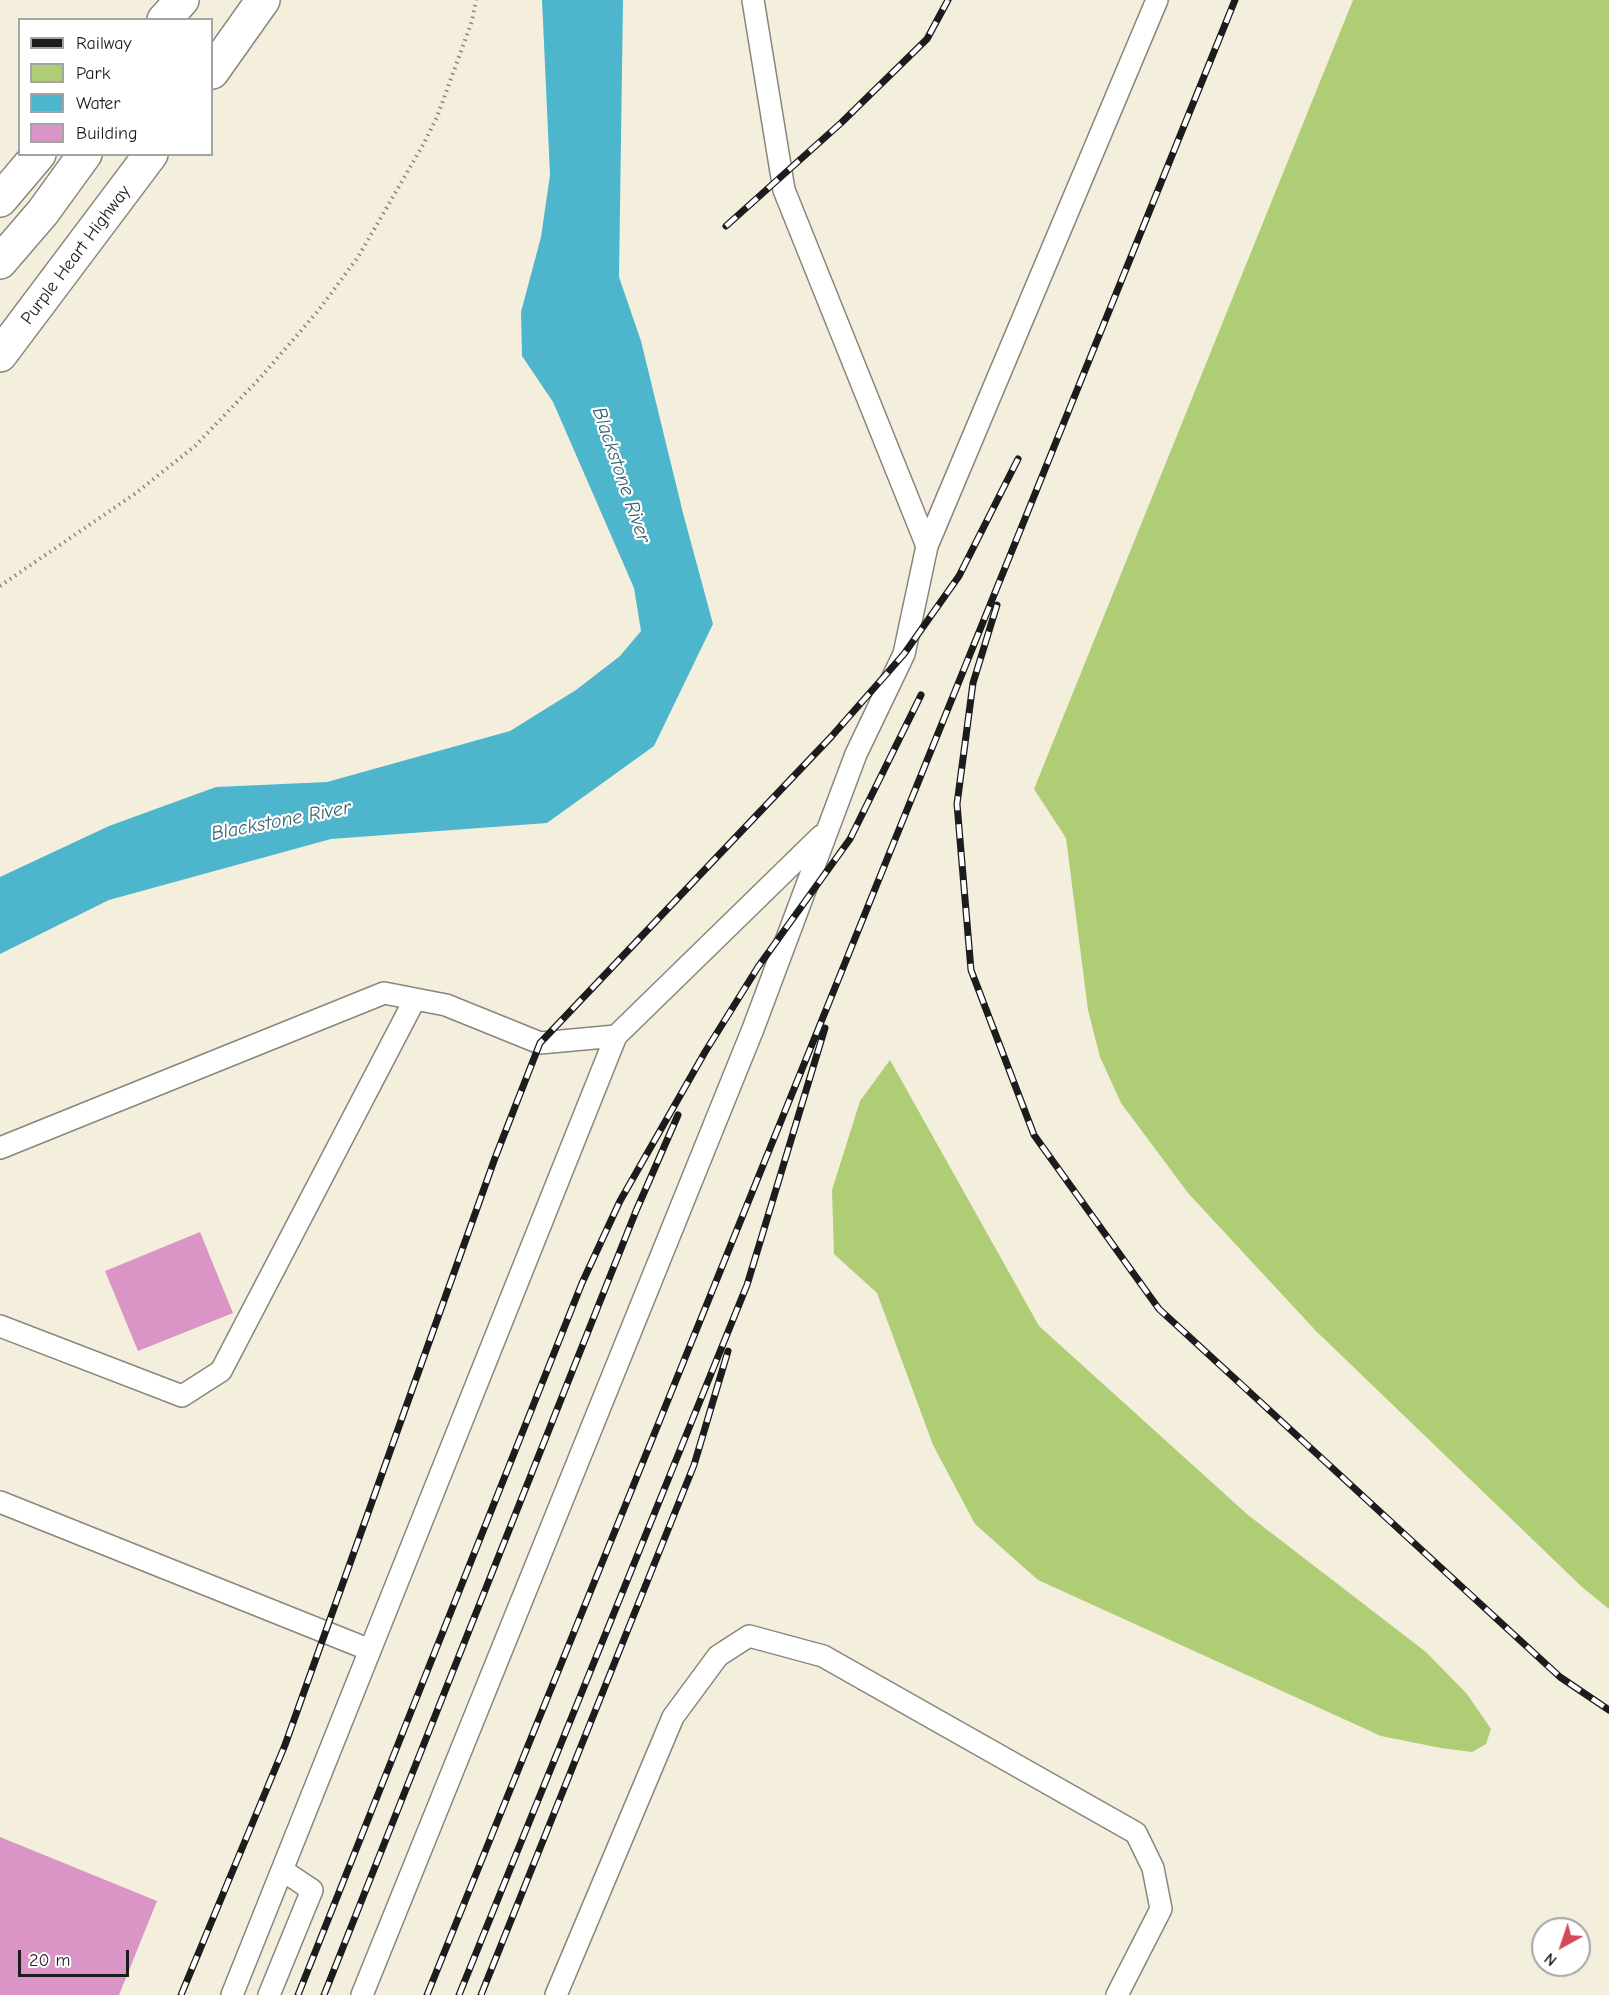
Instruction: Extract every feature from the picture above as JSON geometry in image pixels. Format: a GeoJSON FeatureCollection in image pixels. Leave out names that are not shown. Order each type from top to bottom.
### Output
{"type":"FeatureCollection","features":[{"type":"Feature","properties":{"kind":"highway"},"geometry":{"type":"LineString","coordinates":[[166,18],[182,0]]}},
{"type":"Feature","properties":{"kind":"highway"},"geometry":{"type":"LineString","coordinates":[[183,18],[196,0]]}},
{"type":"Feature","properties":{"kind":"highway"},"geometry":{"type":"LineString","coordinates":[[213,71],[263,0]]}},
{"type":"Feature","properties":{"kind":"highway"},"geometry":{"type":"LineString","coordinates":[[0,200],[37,156]]}},
{"type":"Feature","properties":{"kind":"highway"},"geometry":{"type":"LineString","coordinates":[[0,262],[43,212],[84,156]]}},
{"type":"Feature","properties":{"kind":"highway","name":"Purple Heart Highway"},"geometry":{"type":"LineString","coordinates":[[0,355],[149,156]]}},
{"type":"Feature","properties":{"kind":"lane"},"geometry":{"type":"LineString","coordinates":[[753,0],[784,190],[927,546]]}},
{"type":"Feature","properties":{"kind":"lane"},"geometry":{"type":"LineString","coordinates":[[362,1995],[753,1029],[855,754],[904,654],[927,546],[1157,0]]}},
{"type":"Feature","properties":{"kind":"lane"},"geometry":{"type":"LineString","coordinates":[[232,1995],[616,1036],[826,832]]}},
{"type":"Feature","properties":{"kind":"lane"},"geometry":{"type":"LineString","coordinates":[[0,1148],[384,993],[446,1005],[540,1043],[616,1036]]}},
{"type":"Feature","properties":{"kind":"lane"},"geometry":{"type":"LineString","coordinates":[[0,1326],[182,1396],[221,1371],[415,999]]}},
{"type":"Feature","properties":{"kind":"lane"},"geometry":{"type":"LineString","coordinates":[[0,1502],[370,1650]]}},
{"type":"Feature","properties":{"kind":"lane"},"geometry":{"type":"LineString","coordinates":[[556,1995],[673,1717],[718,1656],[749,1636],[823,1656],[1137,1833],[1153,1868],[1161,1909],[1117,1995]]}},
{"type":"Feature","properties":{"kind":"lane"},"geometry":{"type":"LineString","coordinates":[[269,1995],[312,1890],[282,1870]]}},
{"type":"Feature","properties":{"kind":"path"},"geometry":{"type":"LineString","coordinates":[[0,586],[136,493],[195,446],[260,378],[318,311],[358,257],[423,145],[437,117],[472,21],[476,0]]}},
{"type":"Feature","properties":{"kind":"green space"},"geometry":{"type":"Polygon","coordinates":[[[1353,0],[1609,0],[1609,1609],[1582,1587],[1316,1331],[1188,1193],[1121,1103],[1100,1057],[1088,1010],[1066,838],[1034,789],[1353,0]]]}},
{"type":"Feature","properties":{"kind":"green space"},"geometry":{"type":"Polygon","coordinates":[[[890,1060],[1039,1326],[1248,1515],[1426,1652],[1467,1694],[1491,1729],[1486,1744],[1472,1752],[1381,1736],[1038,1580],[975,1524],[933,1445],[877,1293],[834,1254],[832,1190],[860,1101],[890,1060]]]}},
{"type":"Feature","properties":{"kind":"water","name":"Blackstone River"},"geometry":{"type":"Polygon","coordinates":[[[542,0],[623,0],[619,277],[641,341],[713,624],[654,746],[547,823],[331,839],[109,900],[0,954],[0,877],[109,826],[216,787],[327,782],[510,731],[576,690],[620,656],[641,631],[634,588],[553,402],[522,356],[521,312],[541,237],[550,175],[542,0]]]}},
{"type":"Feature","properties":{"kind":"building"},"geometry":{"type":"Polygon","coordinates":[[[200,1232],[233,1313],[138,1351],[105,1271],[200,1232]]]}},
{"type":"Feature","properties":{"kind":"building"},"geometry":{"type":"Polygon","coordinates":[[[0,1837],[157,1901],[119,1995],[0,1995],[0,1837]]]}},
{"type":"Feature","properties":{"kind":"railway"},"geometry":{"type":"LineString","coordinates":[[726,226],[841,123],[927,39],[948,0]]}},
{"type":"Feature","properties":{"kind":"railway"},"geometry":{"type":"LineString","coordinates":[[427,1995],[1235,0]]}},
{"type":"Feature","properties":{"kind":"railway"},"geometry":{"type":"LineString","coordinates":[[181,1995],[285,1745],[495,1158],[540,1043],[831,737],[904,654],[959,576],[1018,459]]}},
{"type":"Feature","properties":{"kind":"railway"},"geometry":{"type":"LineString","coordinates":[[997,605],[973,683],[957,804],[971,970],[1034,1135],[1159,1309],[1560,1677],[1609,1710]]}},
{"type":"Feature","properties":{"kind":"railway"},"geometry":{"type":"LineString","coordinates":[[298,1995],[582,1283],[620,1201],[705,1052],[758,967],[850,839],[921,695]]}},
{"type":"Feature","properties":{"kind":"railway"},"geometry":{"type":"LineString","coordinates":[[459,1995],[747,1285],[825,1028]]}},
{"type":"Feature","properties":{"kind":"railway"},"geometry":{"type":"LineString","coordinates":[[324,1995],[636,1211],[678,1115]]}},
{"type":"Feature","properties":{"kind":"railway"},"geometry":{"type":"LineString","coordinates":[[481,1995],[694,1465],[728,1351]]}}]}
